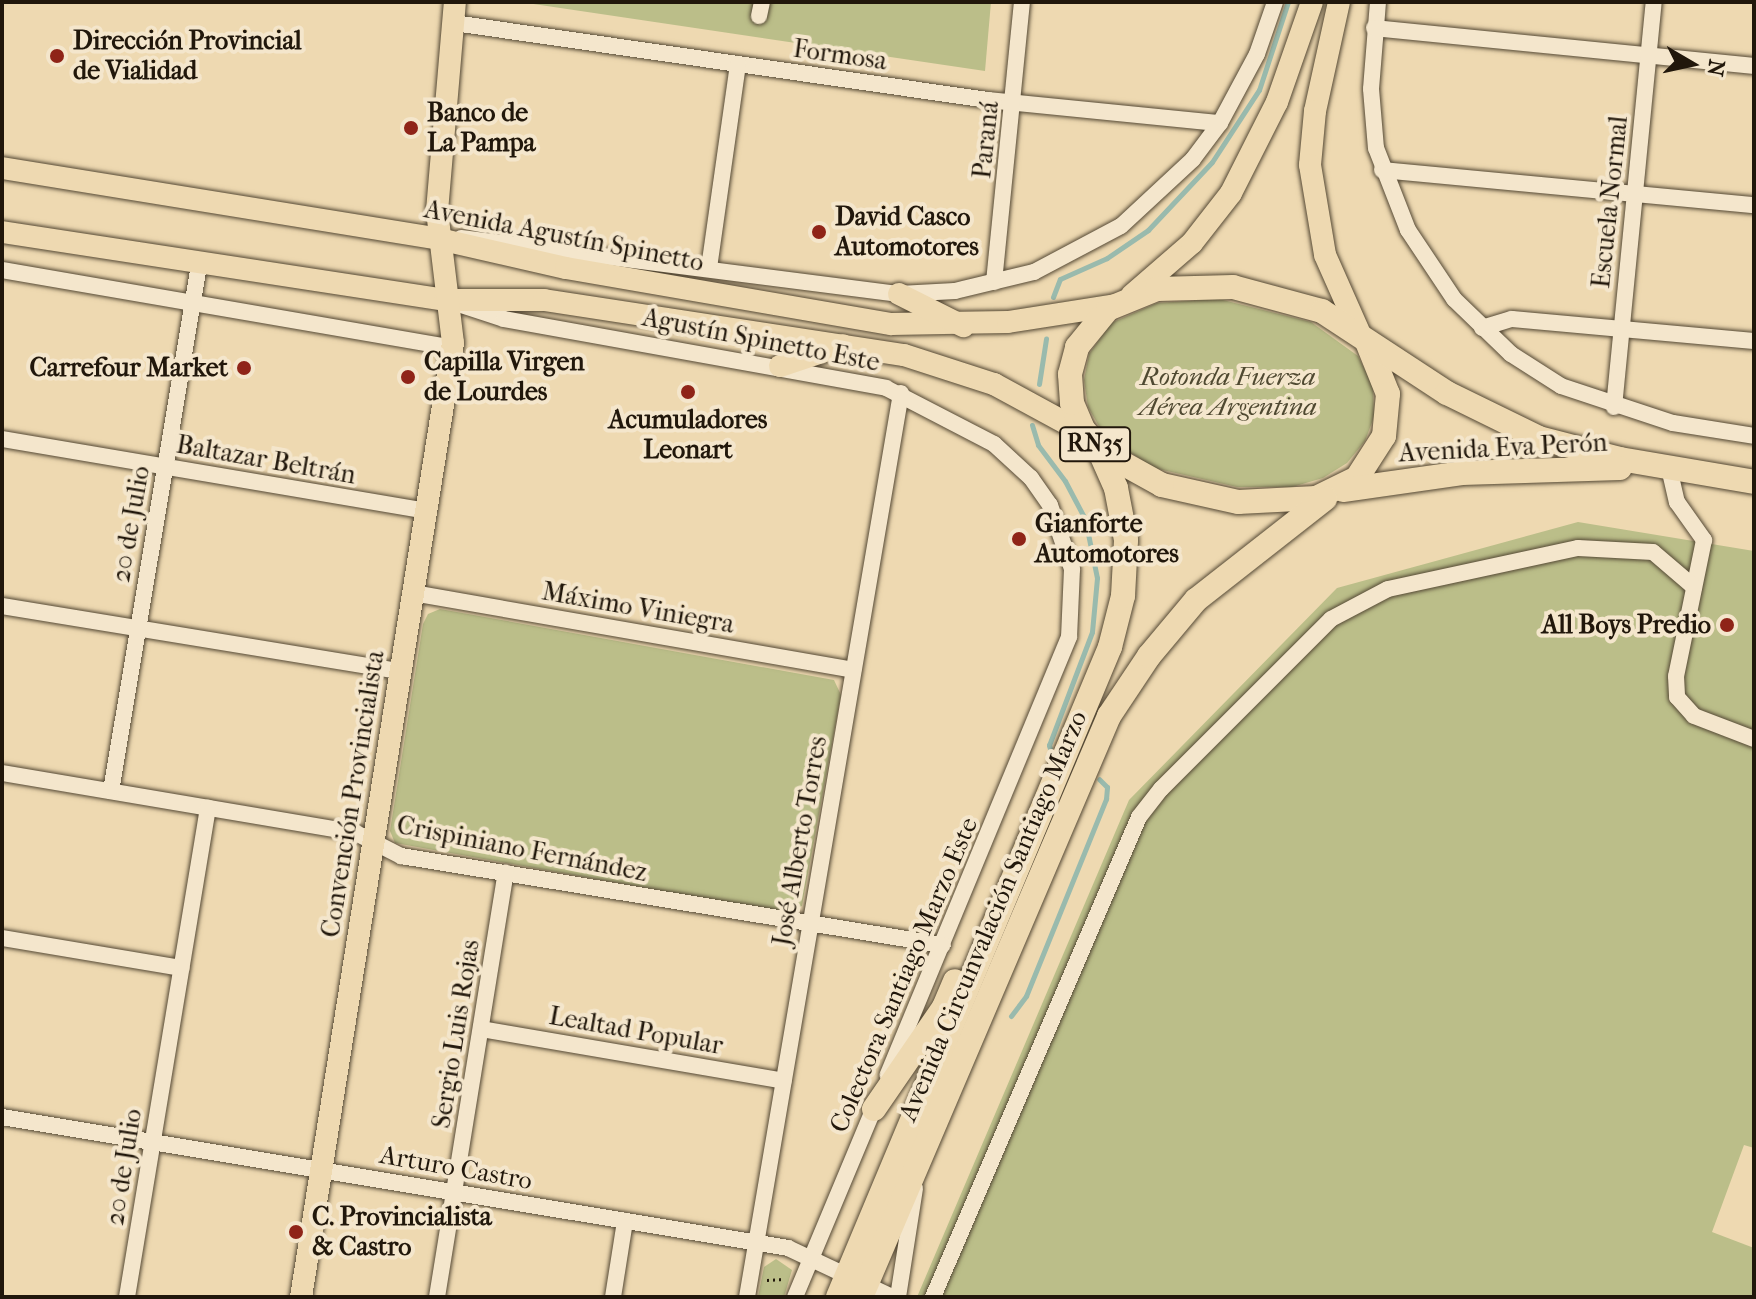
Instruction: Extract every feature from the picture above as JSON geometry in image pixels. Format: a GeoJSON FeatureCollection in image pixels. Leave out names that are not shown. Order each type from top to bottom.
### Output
{"type":"FeatureCollection","features":[{"type":"Feature","properties":{"kind":"highway","name":"RN35"},"geometry":{"type":"LineString","coordinates":[[1336,492],[1270,503],[1192,495],[1133,473],[1091,439],[1070,393],[1074,356],[1093,321],[1122,302],[1173,287],[1233,287],[1307,306],[1364,338]]}},
{"type":"Feature","properties":{"kind":"highway","name":"Avenida Eva Perón"},"geometry":{"type":"LineString","coordinates":[[1364,338],[1515,428],[1571,448],[1754,482]]}},
{"type":"Feature","properties":{"kind":"highway"},"geometry":{"type":"LineString","coordinates":[[1336,492],[1375,454],[1388,416],[1386,383],[1364,338]]}},
{"type":"Feature","properties":{"kind":"highway","name":"Avenida Circunvalación Santiago Marzo"},"geometry":{"type":"LineString","coordinates":[[853,1289],[1103,666],[1124,586],[1121,505],[1091,439]]}},
{"type":"Feature","properties":{"kind":"highway","name":"Avenida Eva Perón"},"geometry":{"type":"LineString","coordinates":[[1336,492],[1476,472],[1669,468]]}},
{"type":"Feature","properties":{"kind":"highway","name":"Avenida Circunvalación Santiago Marzo"},"geometry":{"type":"LineString","coordinates":[[853,1289],[918,1162],[1087,762],[1119,700],[1196,600],[1336,492]]}},
{"type":"Feature","properties":{"kind":"highway"},"geometry":{"type":"LineString","coordinates":[[874,1109],[944,1007],[1003,871],[1057,779]]}},
{"type":"Feature","properties":{"kind":"main road"},"geometry":{"type":"LineString","coordinates":[[1122,302],[1192,243],[1231,193],[1277,102],[1312,2]]}},
{"type":"Feature","properties":{"kind":"main road"},"geometry":{"type":"LineString","coordinates":[[1339,2],[1318,93],[1310,165],[1325,255],[1364,338]]}},
{"type":"Feature","properties":{"kind":"main road","name":"Convención Provincialista"},"geometry":{"type":"LineString","coordinates":[[301,1297],[453,348],[445,300],[437,206],[454,12]]}},
{"type":"Feature","properties":{"kind":"main road","name":"Avenida Agustín Spinetto"},"geometry":{"type":"LineString","coordinates":[[2,168],[439,239],[566,268],[880,323],[963,326],[1122,302]]}},
{"type":"Feature","properties":{"kind":"main road"},"geometry":{"type":"LineString","coordinates":[[2,232],[199,265],[445,300],[544,300],[851,345],[965,373],[1091,439]]}},
{"type":"Feature","properties":{"kind":"main road"},"geometry":{"type":"LineString","coordinates":[[899,294],[963,326]]}},
{"type":"Feature","properties":{"kind":"main road"},"geometry":{"type":"LineString","coordinates":[[780,366],[851,345]]}},
{"type":"Feature","properties":{"kind":"street","name":"Paraná"},"geometry":{"type":"LineString","coordinates":[[994,282],[1015,103],[1022,2]]}},
{"type":"Feature","properties":{"kind":"street"},"geometry":{"type":"LineString","coordinates":[[439,239],[501,239],[899,294],[994,282],[1057,263],[1121,226],[1182,171],[1220,123],[1261,45],[1275,2]]}},
{"type":"Feature","properties":{"kind":"street"},"geometry":{"type":"LineString","coordinates":[[1378,2],[1371,109],[1382,170],[1419,249],[1482,328],[1543,376],[1614,407],[1754,436]]}},
{"type":"Feature","properties":{"kind":"street","name":"Escuela Normal"},"geometry":{"type":"LineString","coordinates":[[1614,407],[1654,2]]}},
{"type":"Feature","properties":{"kind":"street","name":"Formosa"},"geometry":{"type":"LineString","coordinates":[[454,12],[738,64],[1015,103],[1220,123]]}},
{"type":"Feature","properties":{"kind":"street"},"geometry":{"type":"LineString","coordinates":[[1374,28],[1754,66]]}},
{"type":"Feature","properties":{"kind":"street"},"geometry":{"type":"LineString","coordinates":[[709,268],[738,64]]}},
{"type":"Feature","properties":{"kind":"street"},"geometry":{"type":"LineString","coordinates":[[1382,170],[1754,205]]}},
{"type":"Feature","properties":{"kind":"street","name":"20 de Julio"},"geometry":{"type":"LineString","coordinates":[[111,791],[199,265]]}},
{"type":"Feature","properties":{"kind":"street"},"geometry":{"type":"LineString","coordinates":[[2,270],[453,348]]}},
{"type":"Feature","properties":{"kind":"street","name":"Agustín Spinetto Este"},"geometry":{"type":"LineString","coordinates":[[445,300],[511,320],[780,366],[901,393],[994,444],[1031,478],[1050,505],[1068,553],[1074,586],[1071,629],[1058,671]]}},
{"type":"Feature","properties":{"kind":"street"},"geometry":{"type":"LineString","coordinates":[[1482,328],[1512,319],[1754,341]]}},
{"type":"Feature","properties":{"kind":"street","name":"José Alberto Torres"},"geometry":{"type":"LineString","coordinates":[[747,1297],[901,393]]}},
{"type":"Feature","properties":{"kind":"street","name":"Baltazar Beltrán"},"geometry":{"type":"LineString","coordinates":[[2,439],[426,511]]}},
{"type":"Feature","properties":{"kind":"street"},"geometry":{"type":"LineString","coordinates":[[1669,468],[1674,497],[1703,543],[1676,676],[1677,697],[1694,716],[1754,739]]}},
{"type":"Feature","properties":{"kind":"street"},"geometry":{"type":"LineString","coordinates":[[933,1297],[1139,817],[1161,789],[1323,627],[1378,592],[1578,548],[1653,552],[1694,587]]}},
{"type":"Feature","properties":{"kind":"street","name":"Máximo Viniegra"},"geometry":{"type":"LineString","coordinates":[[413,593],[853,670]]}},
{"type":"Feature","properties":{"kind":"street"},"geometry":{"type":"LineString","coordinates":[[2,606],[401,671]]}},
{"type":"Feature","properties":{"kind":"street","name":"Colectora Santiago Marzo Este"},"geometry":{"type":"LineString","coordinates":[[795,1297],[1058,671]]}},
{"type":"Feature","properties":{"kind":"street","name":"Crispiniano Fernández"},"geometry":{"type":"LineString","coordinates":[[2,773],[350,832],[374,841],[395,855],[943,945]]}},
{"type":"Feature","properties":{"kind":"street","name":"20 de Julio"},"geometry":{"type":"LineString","coordinates":[[127,1297],[208,808]]}},
{"type":"Feature","properties":{"kind":"street","name":"Sergio Luis Rojas"},"geometry":{"type":"LineString","coordinates":[[437,1297],[506,873]]}},
{"type":"Feature","properties":{"kind":"street"},"geometry":{"type":"LineString","coordinates":[[2,938],[182,968]]}},
{"type":"Feature","properties":{"kind":"street","name":"Lealtad Popular"},"geometry":{"type":"LineString","coordinates":[[481,1029],[784,1081]]}},
{"type":"Feature","properties":{"kind":"street","name":"Arturo Castro"},"geometry":{"type":"LineString","coordinates":[[2,1117],[756,1242],[795,1250],[853,1289],[895,1297]]}},
{"type":"Feature","properties":{"kind":"street"},"geometry":{"type":"LineString","coordinates":[[895,1297],[918,1162]]}},
{"type":"Feature","properties":{"kind":"street"},"geometry":{"type":"LineString","coordinates":[[613,1297],[625,1221]]}},
{"type":"Feature","properties":{"kind":"path"},"geometry":{"type":"LineString","coordinates":[[761,1280],[792,1279]]}},
{"type":"Feature","properties":{"kind":"green space"},"geometry":{"type":"Polygon","coordinates":[[[520,2],[991,2],[985,71],[520,2]]]}},
{"type":"Feature","properties":{"kind":"green space","name":"Rotonda Fuerza Aérea Argentina"},"geometry":{"type":"Polygon","coordinates":[[[1219,299],[1311,322],[1358,356],[1373,386],[1374,417],[1365,441],[1347,463],[1323,478],[1292,487],[1237,487],[1154,468],[1104,435],[1088,407],[1084,380],[1089,354],[1111,323],[1157,303],[1219,299]]]}},
{"type":"Feature","properties":{"kind":"green space"},"geometry":{"type":"Polygon","coordinates":[[[1578,522],[1754,551],[1754,1148],[1744,1145],[1712,1232],[1754,1248],[1754,1297],[917,1297],[1129,800],[1337,588],[1578,522]]]}},
{"type":"Feature","properties":{"kind":"green space"},"geometry":{"type":"Polygon","coordinates":[[[440,609],[834,680],[841,695],[802,906],[785,913],[395,843],[390,831],[423,624],[428,614],[440,609]]]}},
{"type":"Feature","properties":{"kind":"green space"},"geometry":{"type":"Polygon","coordinates":[[[776,1259],[792,1270],[784,1297],[758,1297],[764,1267],[776,1259]]]}},
{"type":"Feature","properties":{"kind":"waterway"},"geometry":{"type":"LineString","coordinates":[[1053,297],[1060,279],[1107,258],[1148,230],[1212,162],[1259,90],[1288,2]]}},
{"type":"Feature","properties":{"kind":"waterway"},"geometry":{"type":"LineString","coordinates":[[1039,384],[1046,339]]}},
{"type":"Feature","properties":{"kind":"waterway"},"geometry":{"type":"LineString","coordinates":[[1032,425],[1038,445],[1065,481],[1085,519],[1097,578],[1092,632],[1049,745],[1052,756]]}},
{"type":"Feature","properties":{"kind":"waterway"},"geometry":{"type":"LineString","coordinates":[[1011,1016],[1026,996],[1106,799],[1107,787],[1099,779]]}},
{"type":"Feature","properties":{"kind":"place","name":"Dirección Provincial de Vialidad"},"geometry":{"type":"Point","coordinates":[57,56]}},
{"type":"Feature","properties":{"kind":"place","name":"Banco de La Pampa"},"geometry":{"type":"Point","coordinates":[411,128]}},
{"type":"Feature","properties":{"kind":"place","name":"David Casco Automotores"},"geometry":{"type":"Point","coordinates":[819,232]}},
{"type":"Feature","properties":{"kind":"place","name":"Carrefour Market"},"geometry":{"type":"Point","coordinates":[244,368]}},
{"type":"Feature","properties":{"kind":"place","name":"Capilla Virgen de Lourdes"},"geometry":{"type":"Point","coordinates":[408,377]}},
{"type":"Feature","properties":{"kind":"place","name":"Acumuladores Leonart"},"geometry":{"type":"Point","coordinates":[688,392]}},
{"type":"Feature","properties":{"kind":"place","name":"Gianforte Automotores"},"geometry":{"type":"Point","coordinates":[1019,539]}},
{"type":"Feature","properties":{"kind":"place","name":"All Boys Predio"},"geometry":{"type":"Point","coordinates":[1727,625]}},
{"type":"Feature","properties":{"kind":"place","name":"C. Provincialista & Castro"},"geometry":{"type":"Point","coordinates":[296,1232]}}]}
